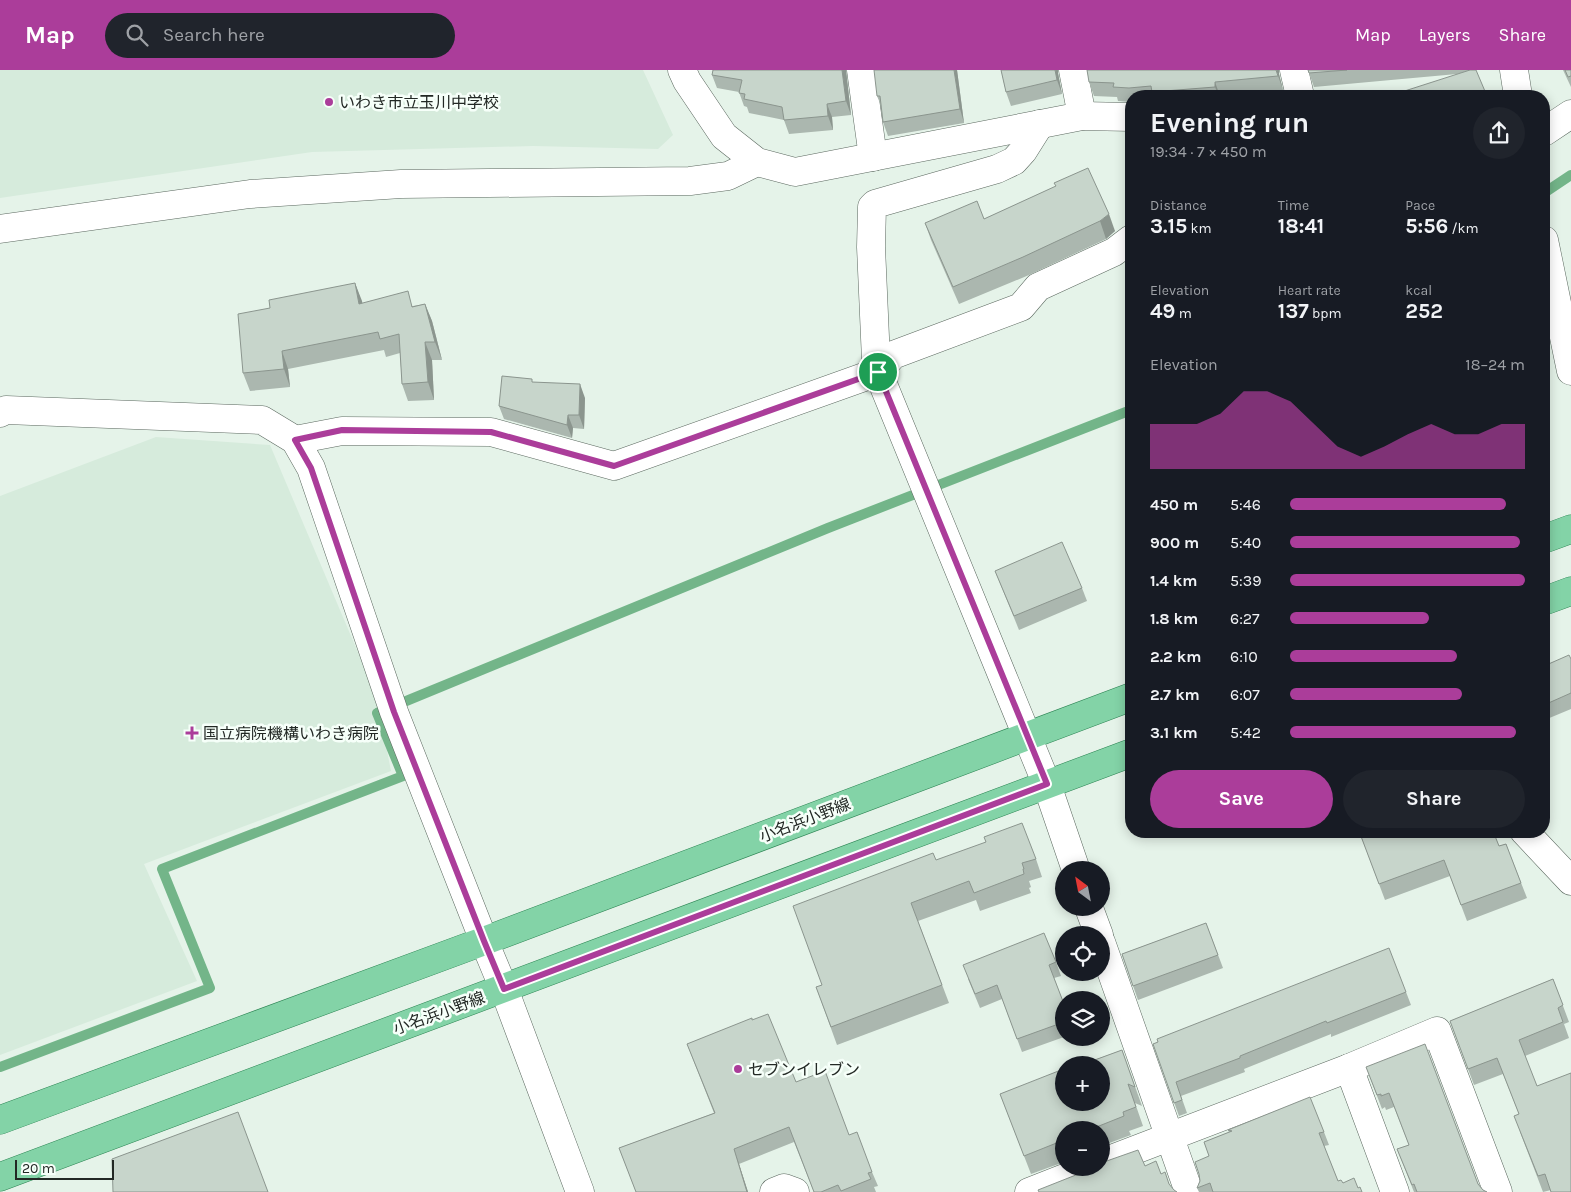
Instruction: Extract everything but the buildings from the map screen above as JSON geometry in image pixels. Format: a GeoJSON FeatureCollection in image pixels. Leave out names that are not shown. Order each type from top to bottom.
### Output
{"type":"FeatureCollection","features":[{"type":"Feature","properties":{"kind":"main road"},"geometry":{"type":"LineString","coordinates":[[1550,537],[1571,529]]}},
{"type":"Feature","properties":{"kind":"main road"},"geometry":{"type":"LineString","coordinates":[[1550,599],[1571,591]]}},
{"type":"Feature","properties":{"kind":"main road","name":"小名浜小野線"},"geometry":{"type":"LineString","coordinates":[[0,1120],[484,941],[1125,699]]}},
{"type":"Feature","properties":{"kind":"main road","name":"小名浜小野線"},"geometry":{"type":"LineString","coordinates":[[0,1177],[1125,755]]}},
{"type":"Feature","properties":{"kind":"street"},"geometry":{"type":"LineString","coordinates":[[682,70],[687,81],[724,136],[757,162],[795,172],[1082,116],[1125,117]]}},
{"type":"Feature","properties":{"kind":"street"},"geometry":{"type":"LineString","coordinates":[[861,70],[873,157]]}},
{"type":"Feature","properties":{"kind":"street"},"geometry":{"type":"LineString","coordinates":[[1073,70],[1082,116]]}},
{"type":"Feature","properties":{"kind":"street"},"geometry":{"type":"LineString","coordinates":[[1294,70],[1299,90]]}},
{"type":"Feature","properties":{"kind":"street"},"geometry":{"type":"LineString","coordinates":[[1514,70],[1517,90]]}},
{"type":"Feature","properties":{"kind":"street"},"geometry":{"type":"LineString","coordinates":[[1550,128],[1571,114]]}},
{"type":"Feature","properties":{"kind":"street"},"geometry":{"type":"LineString","coordinates":[[1040,124],[1024,151],[1014,161],[997,169],[879,203],[872,207],[871,247],[876,360],[878,372],[1026,737],[1047,784],[1073,861]]}},
{"type":"Feature","properties":{"kind":"street"},"geometry":{"type":"LineString","coordinates":[[0,229],[250,194],[382,185],[690,181],[728,176],[757,162]]}},
{"type":"Feature","properties":{"kind":"street"},"geometry":{"type":"LineString","coordinates":[[295,440],[342,430],[491,432],[614,466],[878,372],[893,355],[1021,307],[1038,287],[1114,252],[1125,244]]}},
{"type":"Feature","properties":{"kind":"street"},"geometry":{"type":"LineString","coordinates":[[1550,269],[1571,371]]}},
{"type":"Feature","properties":{"kind":"street"},"geometry":{"type":"LineString","coordinates":[[0,413],[6,410],[262,420],[295,440],[311,468],[394,712],[504,989],[580,1192]]}},
{"type":"Feature","properties":{"kind":"street"},"geometry":{"type":"LineString","coordinates":[[1531,838],[1571,881]]}},
{"type":"Feature","properties":{"kind":"street"},"geometry":{"type":"LineString","coordinates":[[1110,968],[1189,1192]]}},
{"type":"Feature","properties":{"kind":"street"},"geometry":{"type":"LineString","coordinates":[[1110,1159],[1348,1068],[1437,1031],[1498,1192]]}},
{"type":"Feature","properties":{"kind":"street"},"geometry":{"type":"LineString","coordinates":[[1348,1068],[1395,1192]]}},
{"type":"Feature","properties":{"kind":"street"},"geometry":{"type":"LineString","coordinates":[[1029,1192],[1070,1176]]}},
{"type":"Feature","properties":{"kind":"street"},"geometry":{"type":"LineString","coordinates":[[774,1192],[784,1188],[795,1192]]}},
{"type":"Feature","properties":{"kind":"shaded area","name":"いわき市立玉川中学校"},"geometry":{"type":"Polygon","coordinates":[[[0,70],[643,70],[673,135],[658,149],[533,146],[312,152],[0,198],[0,70]]]}},
{"type":"Feature","properties":{"kind":"shaded area","name":"国立病院機構いわき病院"},"geometry":{"type":"Polygon","coordinates":[[[156,437],[270,445],[376,695],[391,771],[144,864],[197,981],[0,1055],[0,496],[156,437]]]}},
{"type":"Feature","properties":{"kind":"waterway"},"geometry":{"type":"LineString","coordinates":[[1550,189],[1571,175]]}},
{"type":"Feature","properties":{"kind":"waterway"},"geometry":{"type":"LineString","coordinates":[[0,1067],[210,988],[162,869],[403,776],[377,713],[828,528],[1125,412]]}},
{"type":"Feature","properties":{"kind":"place","name":"いわき市立玉川中学校"},"geometry":{"type":"Point","coordinates":[329,102]}},
{"type":"Feature","properties":{"kind":"place","name":"国立病院機構いわき病院"},"geometry":{"type":"Point","coordinates":[192,733]}},
{"type":"Feature","properties":{"kind":"place","name":"セブンイレブン"},"geometry":{"type":"Point","coordinates":[738,1069]}},
{"type":"Feature","properties":{"kind":"route"},"geometry":{"type":"LineString","coordinates":[[878,372],[1026,737],[1047,784],[504,989],[394,712],[311,468],[295,440],[342,430],[491,432],[614,466],[878,372]]}}]}
